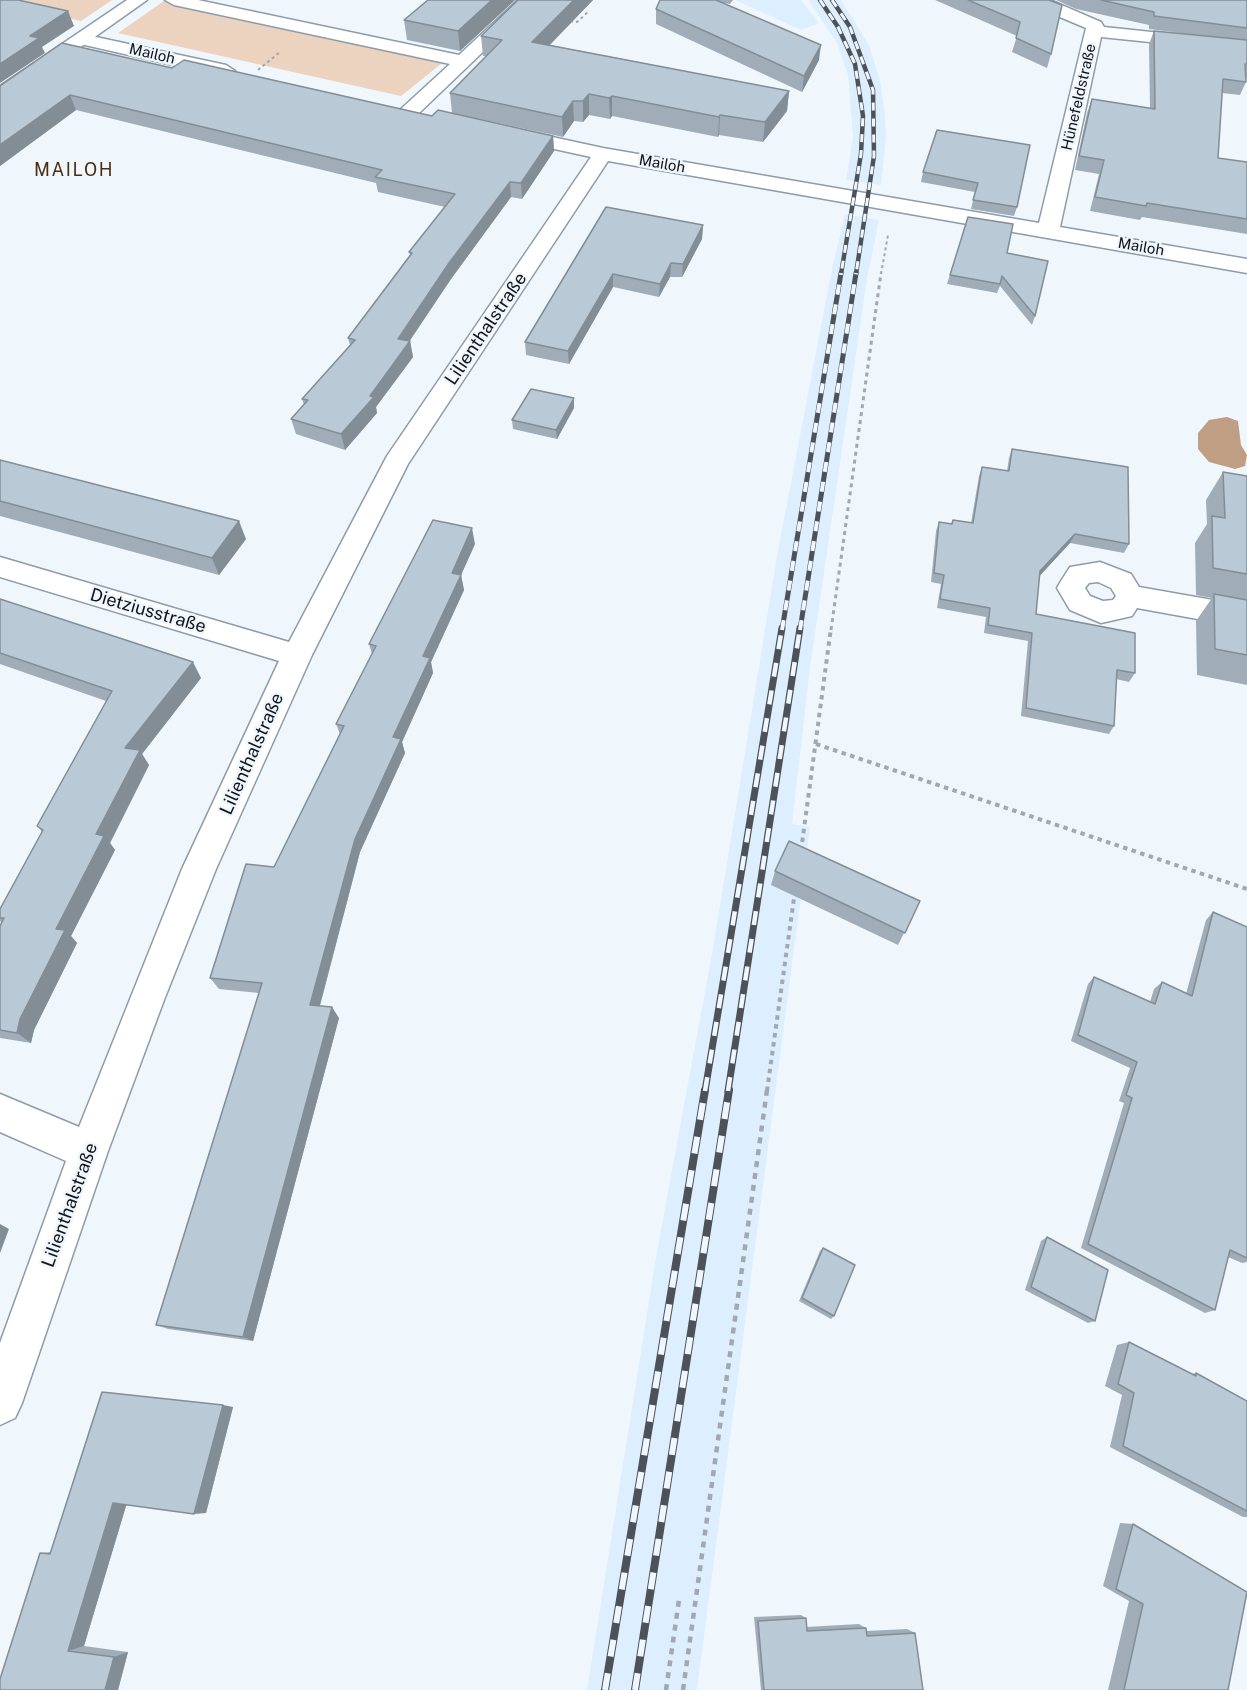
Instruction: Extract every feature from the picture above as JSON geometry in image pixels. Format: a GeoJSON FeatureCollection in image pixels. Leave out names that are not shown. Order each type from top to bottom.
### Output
{"type":"FeatureCollection","features":[{"type":"Feature","properties":{"kind":"street"},"geometry":{"type":"LineString","coordinates":[[0,95],[138,0]]}},
{"type":"Feature","properties":{"kind":"street"},"geometry":{"type":"LineString","coordinates":[[174,0],[462,61]]}},
{"type":"Feature","properties":{"kind":"street"},"geometry":{"type":"LineString","coordinates":[[409,112],[528,0]]}},
{"type":"Feature","properties":{"kind":"street","name":"Hünefeldstraße"},"geometry":{"type":"LineString","coordinates":[[1035,0],[1095,26],[1048,231]]}},
{"type":"Feature","properties":{"kind":"street"},"geometry":{"type":"LineString","coordinates":[[1094,31],[1247,47]]}},
{"type":"Feature","properties":{"kind":"street","name":"Mailoh"},"geometry":{"type":"LineString","coordinates":[[82,39],[250,77]]}},
{"type":"Feature","properties":{"kind":"street"},"geometry":{"type":"LineString","coordinates":[[388,107],[432,117]]}},
{"type":"Feature","properties":{"kind":"street","name":"Mailoh"},"geometry":{"type":"LineString","coordinates":[[489,129],[603,154],[1247,266]]}},
{"type":"Feature","properties":{"kind":"street","name":"Lilienthalstraße"},"geometry":{"type":"LineString","coordinates":[[0,1403],[89,1151],[199,869],[297,655],[396,462],[603,154]]}},
{"type":"Feature","properties":{"kind":"street","name":"Dietziusstraße"},"geometry":{"type":"LineString","coordinates":[[0,567],[297,655]]}},
{"type":"Feature","properties":{"kind":"street"},"geometry":{"type":"LineString","coordinates":[[1130,596],[1247,617]]}},
{"type":"Feature","properties":{"kind":"street"},"geometry":{"type":"LineString","coordinates":[[0,1113],[89,1151]]}},
{"type":"Feature","properties":{"kind":"path"},"geometry":{"type":"LineString","coordinates":[[250,77],[281,51]]}},
{"type":"Feature","properties":{"kind":"path"},"geometry":{"type":"LineString","coordinates":[[800,857],[872,332],[894,204]]}},
{"type":"Feature","properties":{"kind":"path"},"geometry":{"type":"LineString","coordinates":[[816,744],[1247,890]]}},
{"type":"Feature","properties":{"kind":"path"},"geometry":{"type":"LineString","coordinates":[[683,1690],[796,880]]}},
{"type":"Feature","properties":{"kind":"path"},"geometry":{"type":"LineString","coordinates":[[666,1690],[679,1600]]}},
{"type":"Feature","properties":{"kind":"shaded area"},"geometry":{"type":"Polygon","coordinates":[[[0,0],[112,0],[81,21],[0,3],[0,0]]]}},
{"type":"Feature","properties":{"kind":"shaded area"},"geometry":{"type":"Polygon","coordinates":[[[735,0],[801,0],[819,23],[801,30],[735,0]]]}},
{"type":"Feature","properties":{"kind":"shaded area"},"geometry":{"type":"Polygon","coordinates":[[[808,0],[841,0],[869,45],[880,81],[885,116],[886,138],[881,185],[846,180],[853,136],[848,75],[837,43],[808,0]]]}},
{"type":"Feature","properties":{"kind":"shaded area"},"geometry":{"type":"Polygon","coordinates":[[[164,1],[434,58],[441,64],[401,96],[118,33],[164,1]]]}},
{"type":"Feature","properties":{"kind":"shaded area"},"geometry":{"type":"Polygon","coordinates":[[[845,214],[879,220],[867,279],[810,668],[792,824],[810,827],[697,1690],[587,1690],[656,1257],[713,948],[778,550],[832,269],[845,214]]]}},
{"type":"Feature","properties":{"kind":"shaded area"},"geometry":{"type":"Polygon","coordinates":[[[1227,417],[1238,421],[1241,445],[1247,455],[1245,466],[1235,469],[1209,462],[1198,449],[1198,433],[1209,420],[1227,417]]]}},
{"type":"Feature","properties":{"kind":"building"},"geometry":{"type":"Polygon","coordinates":[[[0,0],[18,0],[68,11],[30,36],[39,38],[0,64],[0,0]]]}},
{"type":"Feature","properties":{"kind":"building"},"geometry":{"type":"Polygon","coordinates":[[[428,0],[492,0],[458,31],[404,20],[428,0]]]}},
{"type":"Feature","properties":{"kind":"building"},"geometry":{"type":"Polygon","coordinates":[[[518,0],[574,0],[532,42],[789,91],[765,122],[720,115],[719,117],[612,96],[609,98],[589,94],[583,101],[573,101],[562,117],[450,93],[502,40],[481,36],[518,0]]]}},
{"type":"Feature","properties":{"kind":"building"},"geometry":{"type":"Polygon","coordinates":[[[660,0],[716,0],[821,45],[804,76],[656,9],[660,0]]]}},
{"type":"Feature","properties":{"kind":"building"},"geometry":{"type":"Polygon","coordinates":[[[968,0],[1049,0],[1062,5],[1051,54],[1016,38],[1020,22],[968,0]]]}},
{"type":"Feature","properties":{"kind":"building"},"geometry":{"type":"Polygon","coordinates":[[[1101,0],[1247,0],[1247,28],[1154,16],[1154,12],[1101,0]]]}},
{"type":"Feature","properties":{"kind":"building"},"geometry":{"type":"Polygon","coordinates":[[[1154,31],[1247,40],[1246,82],[1223,79],[1218,158],[1247,162],[1247,219],[1095,197],[1104,160],[1079,156],[1092,99],[1155,109],[1154,31]]]}},
{"type":"Feature","properties":{"kind":"building"},"geometry":{"type":"Polygon","coordinates":[[[62,43],[172,68],[184,60],[432,116],[438,110],[553,136],[521,183],[510,182],[449,263],[398,339],[410,341],[370,396],[374,397],[341,434],[291,419],[308,400],[302,399],[355,340],[348,338],[412,253],[409,252],[455,194],[375,177],[382,170],[70,95],[0,145],[0,86],[62,43]]]}},
{"type":"Feature","properties":{"kind":"building"},"geometry":{"type":"Polygon","coordinates":[[[937,130],[1030,145],[1017,207],[973,200],[978,183],[923,172],[937,130]]]}},
{"type":"Feature","properties":{"kind":"building"},"geometry":{"type":"Polygon","coordinates":[[[606,207],[703,225],[683,264],[671,263],[660,284],[613,274],[568,351],[525,342],[606,207]]]}},
{"type":"Feature","properties":{"kind":"building"},"geometry":{"type":"Polygon","coordinates":[[[968,217],[1013,224],[1007,253],[1048,261],[1035,316],[1002,276],[1000,284],[950,275],[968,217]]]}},
{"type":"Feature","properties":{"kind":"building"},"geometry":{"type":"Polygon","coordinates":[[[531,389],[574,398],[556,430],[512,420],[531,389]]]}},
{"type":"Feature","properties":{"kind":"building"},"geometry":{"type":"Polygon","coordinates":[[[1012,449],[1128,467],[1129,544],[1075,534],[1040,571],[1036,614],[1135,633],[1135,673],[1117,670],[1114,726],[1026,708],[1032,633],[988,625],[990,608],[940,599],[944,575],[934,573],[939,522],[952,524],[953,520],[973,523],[982,467],[1009,471],[1012,449]]]}},
{"type":"Feature","properties":{"kind":"building"},"geometry":{"type":"Polygon","coordinates":[[[0,460],[239,521],[212,558],[0,501],[0,460]]]}},
{"type":"Feature","properties":{"kind":"building"},"geometry":{"type":"Polygon","coordinates":[[[1223,472],[1247,476],[1247,574],[1213,568],[1212,516],[1225,518],[1223,472]]]}},
{"type":"Feature","properties":{"kind":"building"},"geometry":{"type":"Polygon","coordinates":[[[433,520],[472,528],[452,573],[461,575],[423,656],[430,658],[393,737],[401,739],[355,839],[310,1005],[332,1007],[243,1337],[156,1325],[262,983],[210,978],[246,864],[274,867],[344,726],[336,724],[376,646],[369,644],[433,520]]]}},
{"type":"Feature","properties":{"kind":"building"},"geometry":{"type":"Polygon","coordinates":[[[1214,594],[1247,600],[1247,655],[1215,649],[1214,594]]]}},
{"type":"Feature","properties":{"kind":"building"},"geometry":{"type":"Polygon","coordinates":[[[0,599],[193,662],[125,748],[140,750],[96,834],[104,836],[56,929],[65,930],[20,1019],[17,1033],[0,1030],[0,926],[4,918],[0,918],[0,909],[43,830],[37,826],[112,691],[0,653],[0,599]]]}},
{"type":"Feature","properties":{"kind":"building"},"geometry":{"type":"Polygon","coordinates":[[[789,841],[920,901],[905,933],[775,871],[789,841]]]}},
{"type":"Feature","properties":{"kind":"building"},"geometry":{"type":"Polygon","coordinates":[[[1213,912],[1247,927],[1247,1258],[1230,1250],[1215,1310],[1088,1244],[1132,1098],[1126,1095],[1137,1062],[1078,1035],[1094,977],[1155,1004],[1162,982],[1192,996],[1213,912]]]}},
{"type":"Feature","properties":{"kind":"building"},"geometry":{"type":"Polygon","coordinates":[[[1047,1237],[1108,1270],[1095,1321],[1031,1287],[1047,1237]]]}},
{"type":"Feature","properties":{"kind":"building"},"geometry":{"type":"Polygon","coordinates":[[[823,1248],[855,1265],[834,1316],[802,1298],[823,1248]]]}},
{"type":"Feature","properties":{"kind":"building"},"geometry":{"type":"Polygon","coordinates":[[[1129,1342],[1196,1376],[1196,1373],[1247,1401],[1247,1511],[1123,1446],[1134,1393],[1118,1384],[1129,1342]]]}},
{"type":"Feature","properties":{"kind":"building"},"geometry":{"type":"Polygon","coordinates":[[[102,1392],[223,1405],[194,1514],[113,1503],[68,1651],[114,1657],[105,1690],[0,1690],[0,1679],[40,1553],[50,1554],[102,1392]]]}},
{"type":"Feature","properties":{"kind":"building"},"geometry":{"type":"Polygon","coordinates":[[[1133,1524],[1247,1592],[1228,1690],[1124,1690],[1143,1604],[1116,1589],[1133,1524]]]}},
{"type":"Feature","properties":{"kind":"building"},"geometry":{"type":"Polygon","coordinates":[[[806,1618],[807,1631],[866,1628],[867,1636],[915,1633],[923,1690],[764,1690],[758,1621],[806,1618]]]}},
{"type":"Feature","properties":{"kind":"railway"},"geometry":{"type":"LineString","coordinates":[[820,0],[838,27],[855,64],[863,116],[861,154],[841,274]]}},
{"type":"Feature","properties":{"kind":"railway"},"geometry":{"type":"LineString","coordinates":[[832,0],[850,27],[873,90],[874,156],[856,274]]}},
{"type":"Feature","properties":{"kind":"railway"},"geometry":{"type":"LineString","coordinates":[[782,630],[841,273]]}},
{"type":"Feature","properties":{"kind":"railway"},"geometry":{"type":"LineString","coordinates":[[800,630],[856,273]]}},
{"type":"Feature","properties":{"kind":"railway"},"geometry":{"type":"LineString","coordinates":[[705,1091],[782,628]]}},
{"type":"Feature","properties":{"kind":"railway"},"geometry":{"type":"LineString","coordinates":[[728,1091],[800,628]]}},
{"type":"Feature","properties":{"kind":"railway"},"geometry":{"type":"LineString","coordinates":[[605,1690],[705,1090]]}},
{"type":"Feature","properties":{"kind":"railway"},"geometry":{"type":"LineString","coordinates":[[635,1690],[729,1090]]}},
{"type":"Feature","properties":{"kind":"district","name":"MAILOH"},"geometry":{"type":"Point","coordinates":[74,170]}}]}
